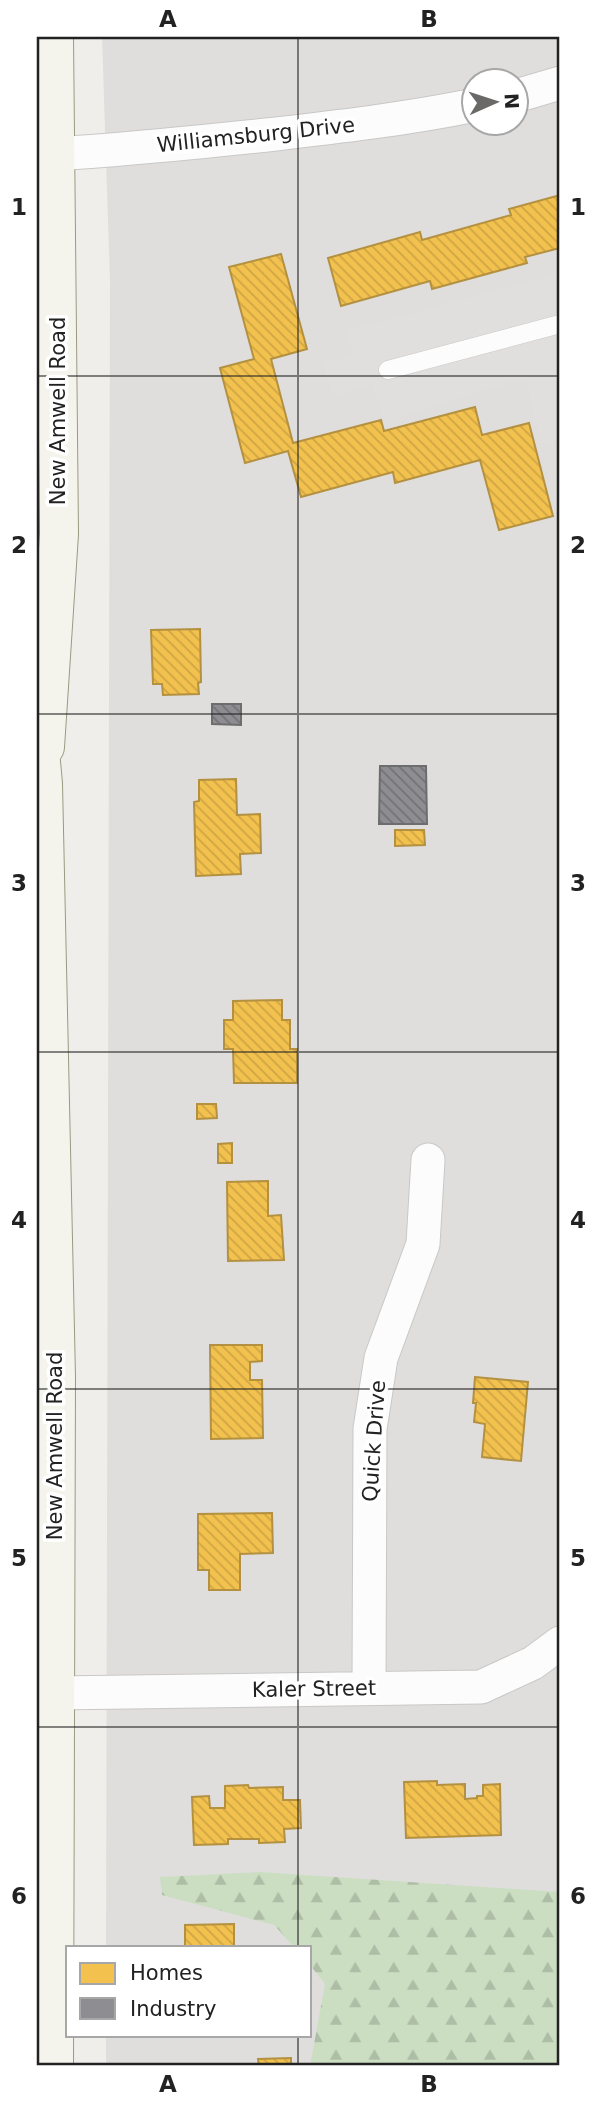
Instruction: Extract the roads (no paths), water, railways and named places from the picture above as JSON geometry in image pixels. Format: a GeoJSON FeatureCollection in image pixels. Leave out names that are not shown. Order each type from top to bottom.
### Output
{"type":"FeatureCollection","features":[{"type":"Feature","properties":{"kind":"street","name":"New Amwell Road"},"geometry":{"type":"LineString","coordinates":[[40,784],[59,534],[46,155],[54,37]]}},
{"type":"Feature","properties":{"kind":"street"},"geometry":{"type":"LineString","coordinates":[[530,92],[560,83]]}},
{"type":"Feature","properties":{"kind":"street","name":"Williamsburg Drive"},"geometry":{"type":"LineString","coordinates":[[46,155],[325,128],[422,116],[461,108]]}},
{"type":"Feature","properties":{"kind":"street","name":"New Amwell Road"},"geometry":{"type":"LineString","coordinates":[[37,718],[56,1377],[54,2066]]}},
{"type":"Feature","properties":{"kind":"street","name":"Quick Drive"},"geometry":{"type":"LineString","coordinates":[[369,1688],[370,1429],[381,1358],[424,1244],[428,1160]]}},
{"type":"Feature","properties":{"kind":"street","name":"Kaler Street"},"geometry":{"type":"LineString","coordinates":[[56,1693],[481,1687],[533,1663],[560,1643]]}},
{"type":"Feature","properties":{"kind":"lane"},"geometry":{"type":"LineString","coordinates":[[388,370],[560,324]]}}]}
